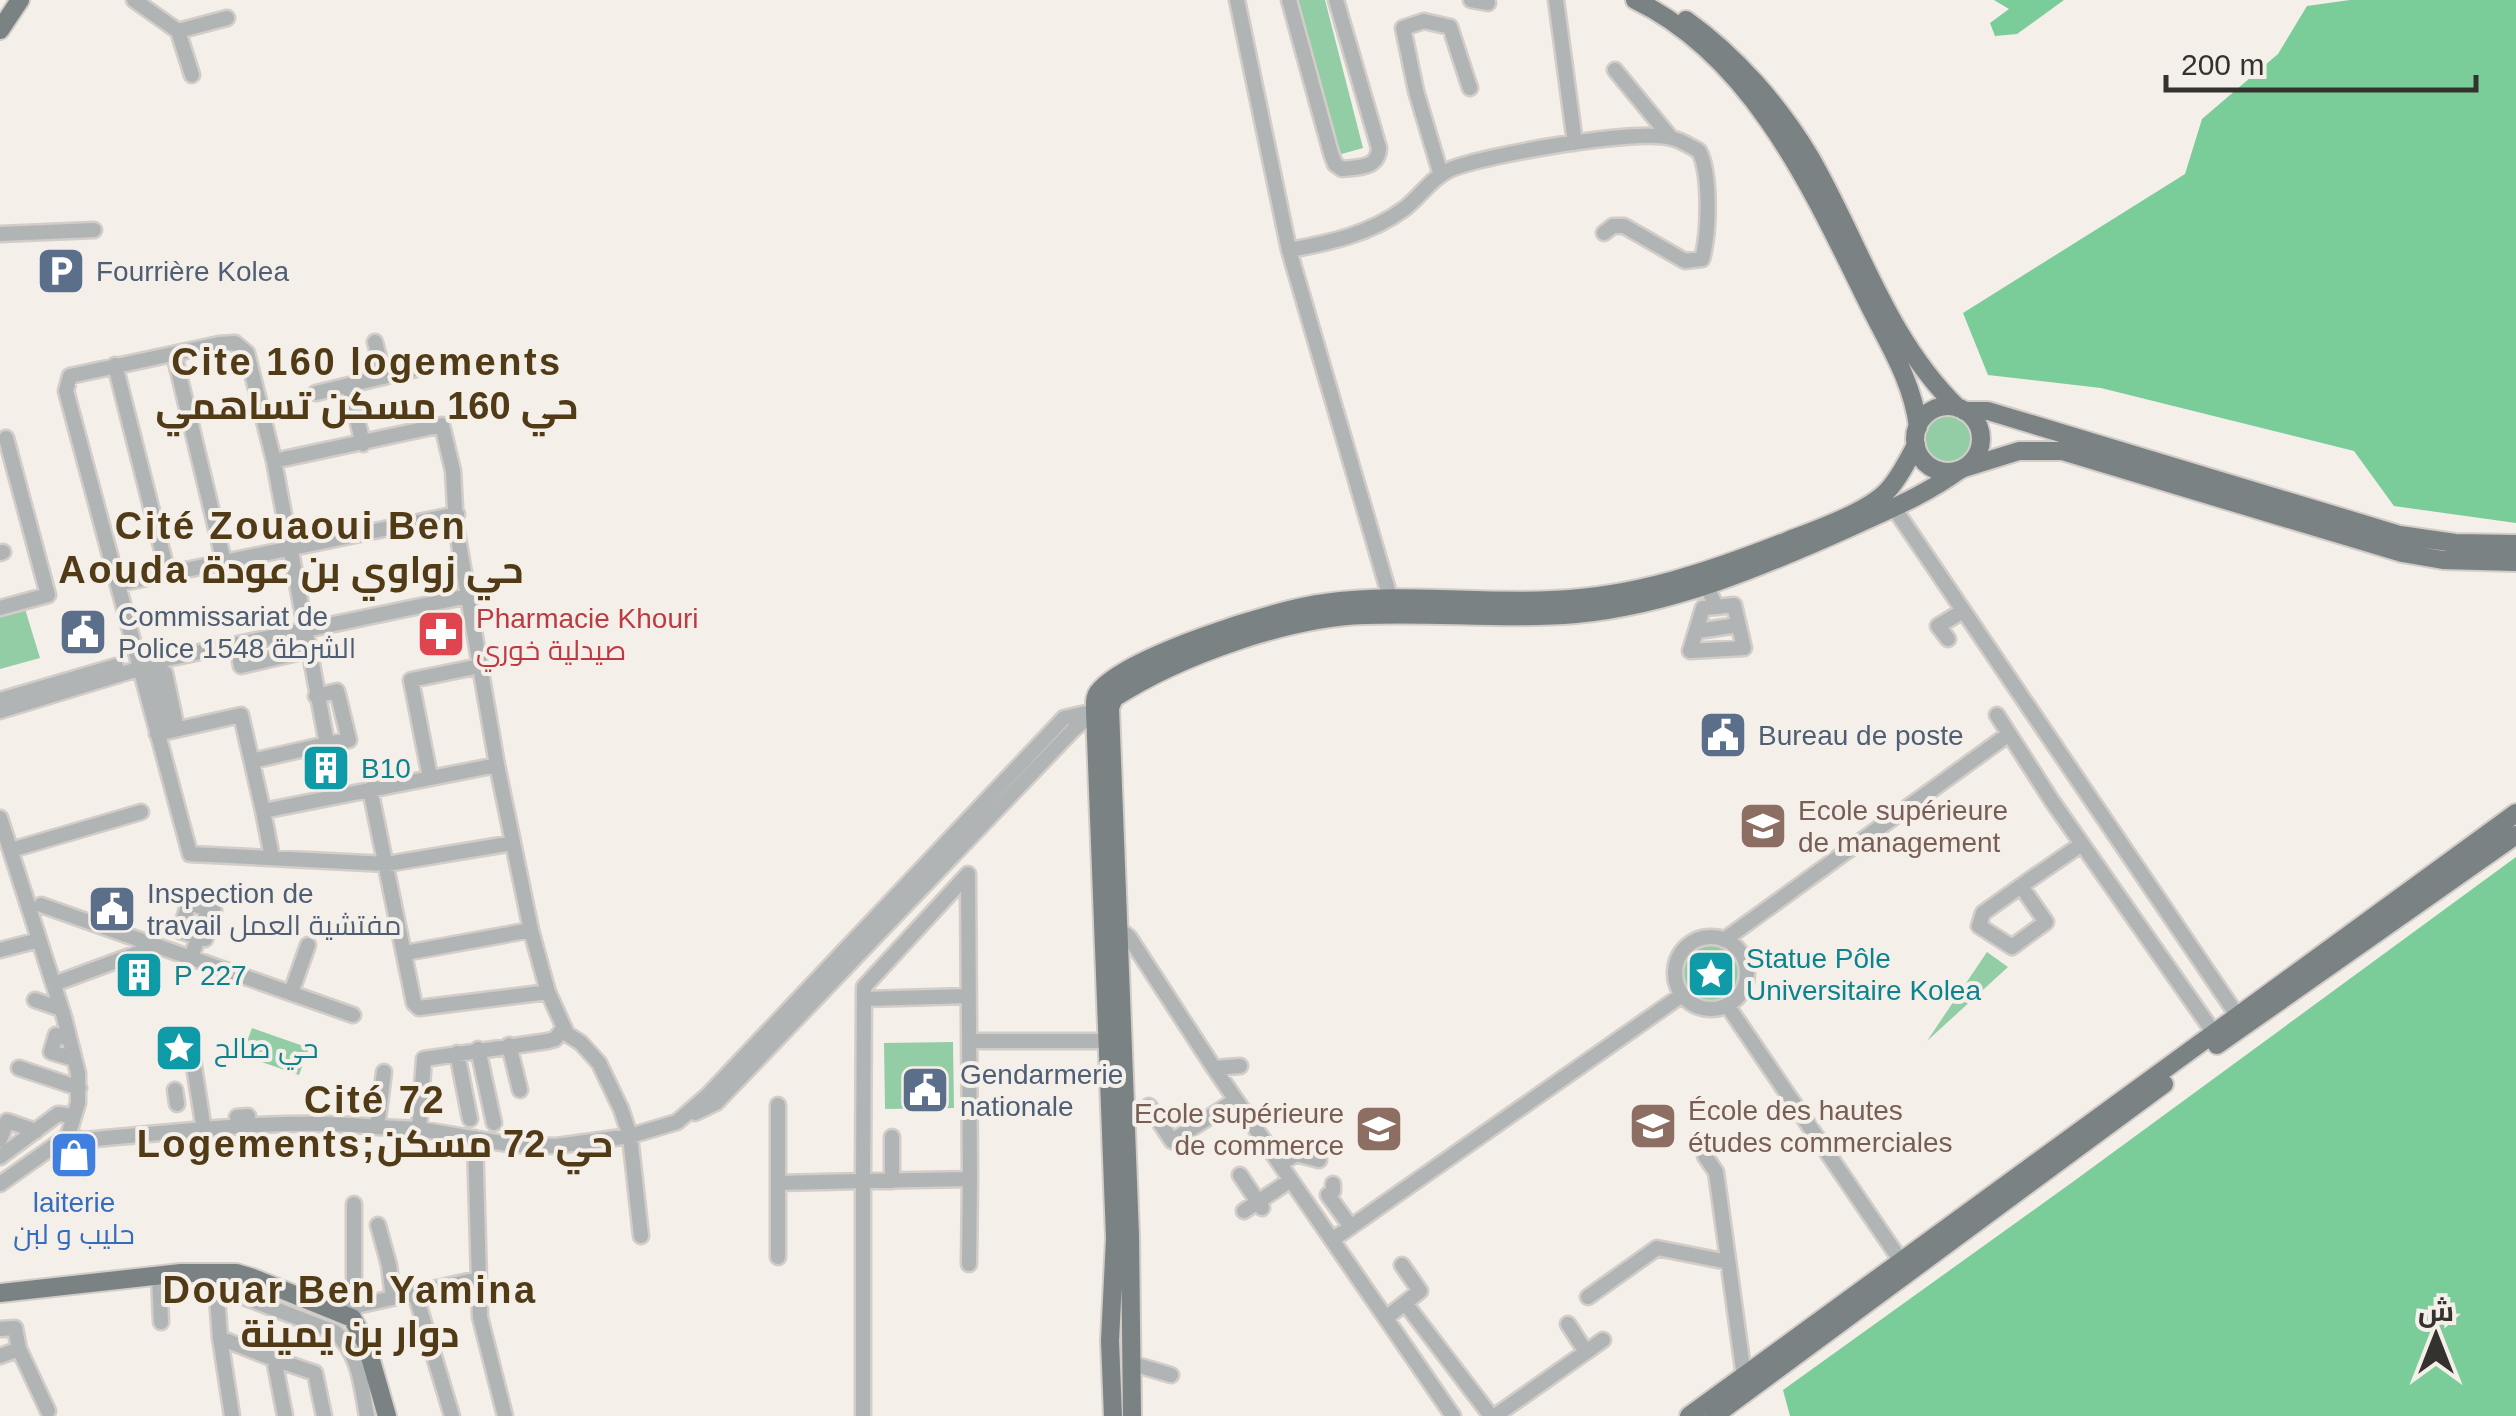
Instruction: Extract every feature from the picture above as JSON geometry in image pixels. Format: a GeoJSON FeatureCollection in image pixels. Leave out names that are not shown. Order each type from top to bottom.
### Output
{"type":"FeatureCollection","features":[{"type":"Feature","properties":{"kind":"main road"},"geometry":{"type":"LineString","coordinates":[[0,10],[7,0]]}},
{"type":"Feature","properties":{"kind":"main road"},"geometry":{"type":"LineString","coordinates":[[0,30],[20,0]]}},
{"type":"Feature","properties":{"kind":"main road"},"geometry":{"type":"LineString","coordinates":[[1635,0],[1694,40],[1767,119],[1815,198],[1909,388],[1926,464],[1946,472],[2019,451],[2062,450],[2402,553],[2443,560],[2516,562]]}},
{"type":"Feature","properties":{"kind":"main road"},"geometry":{"type":"LineString","coordinates":[[1393,608],[1529,616],[1579,614],[1672,596],[1812,544],[1894,508],[1961,469],[1979,451],[1981,440],[1974,418],[1961,410],[1921,368],[1900,338],[1810,157],[1787,124],[1731,56],[1657,0]]}},
{"type":"Feature","properties":{"kind":"main road"},"geometry":{"type":"LineString","coordinates":[[1132,1416],[1130,1235],[1103,709],[1114,698],[1186,660],[1288,625],[1393,608],[1554,600],[1669,583],[1800,536],[1878,498],[1896,479],[1934,410],[1988,411],[2400,535],[2455,543],[2516,544]]}},
{"type":"Feature","properties":{"kind":"main road"},"geometry":{"type":"LineString","coordinates":[[1714,1416],[2223,1033],[2237,1014],[2516,813]]}},
{"type":"Feature","properties":{"kind":"main road"},"geometry":{"type":"LineString","coordinates":[[1689,1416],[2223,1033],[2516,835]]}},
{"type":"Feature","properties":{"kind":"main road"},"geometry":{"type":"LineString","coordinates":[[1112,923],[1109,1041],[1115,1238],[1110,1341],[1113,1416]]}},
{"type":"Feature","properties":{"kind":"main road"},"geometry":{"type":"LineString","coordinates":[[0,1294],[159,1275],[253,1278],[349,1312],[366,1343],[388,1416]]}},
{"type":"Feature","properties":{"kind":"street"},"geometry":{"type":"LineString","coordinates":[[134,0],[178,31],[192,76]]}},
{"type":"Feature","properties":{"kind":"street"},"geometry":{"type":"LineString","coordinates":[[1237,0],[1289,250],[1393,608]]}},
{"type":"Feature","properties":{"kind":"street"},"geometry":{"type":"LineString","coordinates":[[1289,0],[1331,153],[1342,169],[1370,165],[1379,148],[1336,0]]}},
{"type":"Feature","properties":{"kind":"street"},"geometry":{"type":"LineString","coordinates":[[1471,0],[1488,3]]}},
{"type":"Feature","properties":{"kind":"street"},"geometry":{"type":"LineString","coordinates":[[1556,0],[1575,143]]}},
{"type":"Feature","properties":{"kind":"street"},"geometry":{"type":"LineString","coordinates":[[178,31],[227,18]]}},
{"type":"Feature","properties":{"kind":"street"},"geometry":{"type":"LineString","coordinates":[[1441,175],[1416,91],[1402,34],[1404,28],[1424,21],[1450,27],[1470,88]]}},
{"type":"Feature","properties":{"kind":"street"},"geometry":{"type":"LineString","coordinates":[[1616,70],[1671,138]]}},
{"type":"Feature","properties":{"kind":"street"},"geometry":{"type":"LineString","coordinates":[[1289,250],[1336,242],[1368,230],[1404,210],[1441,175],[1475,163],[1575,143],[1640,136],[1671,138],[1699,150],[1707,197],[1702,259],[1685,260],[1624,226],[1613,226],[1604,233]]}},
{"type":"Feature","properties":{"kind":"street"},"geometry":{"type":"LineString","coordinates":[[0,234],[94,230]]}},
{"type":"Feature","properties":{"kind":"street"},"geometry":{"type":"LineString","coordinates":[[237,644],[241,666],[298,653],[291,548],[247,353],[234,342],[70,376],[66,382],[137,665],[190,854],[387,864],[512,843]]}},
{"type":"Feature","properties":{"kind":"street"},"geometry":{"type":"LineString","coordinates":[[376,342],[384,377]]}},
{"type":"Feature","properties":{"kind":"street"},"geometry":{"type":"LineString","coordinates":[[174,354],[224,562]]}},
{"type":"Feature","properties":{"kind":"street"},"geometry":{"type":"LineString","coordinates":[[116,366],[168,574]]}},
{"type":"Feature","properties":{"kind":"street"},"geometry":{"type":"LineString","coordinates":[[316,393],[420,368]]}},
{"type":"Feature","properties":{"kind":"street"},"geometry":{"type":"LineString","coordinates":[[349,386],[363,444]]}},
{"type":"Feature","properties":{"kind":"street"},"geometry":{"type":"LineString","coordinates":[[274,461],[442,425],[453,470],[456,514],[480,666],[531,930],[548,992],[564,1028],[599,1063],[622,1109],[630,1136],[642,1236]]}},
{"type":"Feature","properties":{"kind":"street"},"geometry":{"type":"LineString","coordinates":[[0,608],[48,595],[6,438]]}},
{"type":"Feature","properties":{"kind":"street"},"geometry":{"type":"LineString","coordinates":[[1894,508],[2237,1014]]}},
{"type":"Feature","properties":{"kind":"street"},"geometry":{"type":"LineString","coordinates":[[118,584],[456,514]]}},
{"type":"Feature","properties":{"kind":"street"},"geometry":{"type":"LineString","coordinates":[[1706,584],[1716,606]]}},
{"type":"Feature","properties":{"kind":"street"},"geometry":{"type":"LineString","coordinates":[[0,700],[137,665],[468,596]]}},
{"type":"Feature","properties":{"kind":"street"},"geometry":{"type":"LineString","coordinates":[[1734,605],[1738,625],[1744,648],[1690,651],[1703,608],[1734,605]]}},
{"type":"Feature","properties":{"kind":"street"},"geometry":{"type":"LineString","coordinates":[[1948,640],[1938,626],[1963,611]]}},
{"type":"Feature","properties":{"kind":"street"},"geometry":{"type":"LineString","coordinates":[[1698,630],[1738,625]]}},
{"type":"Feature","properties":{"kind":"street"},"geometry":{"type":"LineString","coordinates":[[299,631],[326,744]]}},
{"type":"Feature","properties":{"kind":"street"},"geometry":{"type":"LineString","coordinates":[[0,711],[137,665]]}},
{"type":"Feature","properties":{"kind":"street"},"geometry":{"type":"LineString","coordinates":[[430,778],[411,680],[480,666]]}},
{"type":"Feature","properties":{"kind":"street"},"geometry":{"type":"LineString","coordinates":[[252,760],[348,740],[337,691],[316,696]]}},
{"type":"Feature","properties":{"kind":"street"},"geometry":{"type":"LineString","coordinates":[[68,1136],[84,1140],[180,1128],[309,1123],[419,1129],[514,1145],[556,1146],[630,1136],[677,1122],[712,1099],[1064,718],[1103,709]]}},
{"type":"Feature","properties":{"kind":"street"},"geometry":{"type":"LineString","coordinates":[[1996,714],[2082,844],[2223,1033]]}},
{"type":"Feature","properties":{"kind":"street"},"geometry":{"type":"LineString","coordinates":[[157,734],[176,725],[241,715],[272,857]]}},
{"type":"Feature","properties":{"kind":"street"},"geometry":{"type":"LineString","coordinates":[[1724,940],[2009,734]]}},
{"type":"Feature","properties":{"kind":"street"},"geometry":{"type":"LineString","coordinates":[[263,811],[498,765]]}},
{"type":"Feature","properties":{"kind":"street"},"geometry":{"type":"LineString","coordinates":[[370,790],[412,996],[419,1008],[548,992]]}},
{"type":"Feature","properties":{"kind":"street"},"geometry":{"type":"LineString","coordinates":[[11,850],[141,812]]}},
{"type":"Feature","properties":{"kind":"street"},"geometry":{"type":"LineString","coordinates":[[0,818],[54,984],[79,1088],[68,1136],[0,1184]]}},
{"type":"Feature","properties":{"kind":"street"},"geometry":{"type":"LineString","coordinates":[[2021,886],[2046,922],[2012,946],[1980,926],[1983,913],[2021,886],[2082,844]]}},
{"type":"Feature","properties":{"kind":"street"},"geometry":{"type":"LineString","coordinates":[[863,1416],[864,987],[968,874],[970,1264]]}},
{"type":"Feature","properties":{"kind":"street"},"geometry":{"type":"LineString","coordinates":[[189,903],[214,912],[204,939],[198,937],[180,931],[189,903]]}},
{"type":"Feature","properties":{"kind":"street"},"geometry":{"type":"LineString","coordinates":[[41,905],[353,1015]]}},
{"type":"Feature","properties":{"kind":"street"},"geometry":{"type":"LineString","coordinates":[[1112,923],[1129,938],[1453,1416]]}},
{"type":"Feature","properties":{"kind":"street"},"geometry":{"type":"LineString","coordinates":[[405,953],[531,930]]}},
{"type":"Feature","properties":{"kind":"street"},"geometry":{"type":"LineString","coordinates":[[192,958],[198,937]]}},
{"type":"Feature","properties":{"kind":"street"},"geometry":{"type":"LineString","coordinates":[[1704,938],[1724,940],[1740,952],[1747,972],[1742,991],[1727,1005],[1698,1007],[1682,995],[1674,976],[1675,966],[1685,947],[1704,938]]}},
{"type":"Feature","properties":{"kind":"street"},"geometry":{"type":"LineString","coordinates":[[0,950],[39,940]]}},
{"type":"Feature","properties":{"kind":"street"},"geometry":{"type":"LineString","coordinates":[[291,994],[308,944]]}},
{"type":"Feature","properties":{"kind":"street"},"geometry":{"type":"LineString","coordinates":[[54,984],[158,946]]}},
{"type":"Feature","properties":{"kind":"street"},"geometry":{"type":"LineString","coordinates":[[1332,1240],[1682,995]]}},
{"type":"Feature","properties":{"kind":"street"},"geometry":{"type":"LineString","coordinates":[[864,999],[969,996]]}},
{"type":"Feature","properties":{"kind":"street"},"geometry":{"type":"LineString","coordinates":[[35,1000],[61,1010]]}},
{"type":"Feature","properties":{"kind":"street"},"geometry":{"type":"LineString","coordinates":[[1727,1005],[1901,1261]]}},
{"type":"Feature","properties":{"kind":"street"},"geometry":{"type":"LineString","coordinates":[[419,1129],[424,1058],[556,1039],[564,1028]]}},
{"type":"Feature","properties":{"kind":"street"},"geometry":{"type":"LineString","coordinates":[[189,1036],[204,1130]]}},
{"type":"Feature","properties":{"kind":"street"},"geometry":{"type":"LineString","coordinates":[[969,1041],[1065,1046],[1109,1041]]}},
{"type":"Feature","properties":{"kind":"street"},"geometry":{"type":"LineString","coordinates":[[509,1045],[520,1090]]}},
{"type":"Feature","properties":{"kind":"street"},"geometry":{"type":"LineString","coordinates":[[478,1049],[494,1124]]}},
{"type":"Feature","properties":{"kind":"street"},"geometry":{"type":"LineString","coordinates":[[457,1053],[470,1119]]}},
{"type":"Feature","properties":{"kind":"street"},"geometry":{"type":"LineString","coordinates":[[1214,1068],[1240,1066]]}},
{"type":"Feature","properties":{"kind":"street"},"geometry":{"type":"LineString","coordinates":[[19,1068],[79,1088]]}},
{"type":"Feature","properties":{"kind":"street"},"geometry":{"type":"LineString","coordinates":[[378,1126],[384,1072]]}},
{"type":"Feature","properties":{"kind":"street"},"geometry":{"type":"LineString","coordinates":[[1149,1106],[1172,1141],[1236,1100]]}},
{"type":"Feature","properties":{"kind":"street"},"geometry":{"type":"LineString","coordinates":[[778,1105],[778,1257]]}},
{"type":"Feature","properties":{"kind":"street"},"geometry":{"type":"LineString","coordinates":[[0,1157],[58,1114],[74,1116]]}},
{"type":"Feature","properties":{"kind":"street"},"geometry":{"type":"LineString","coordinates":[[0,1140],[7,1121],[36,1131]]}},
{"type":"Feature","properties":{"kind":"street"},"geometry":{"type":"LineString","coordinates":[[892,1137],[892,1181]]}},
{"type":"Feature","properties":{"kind":"street"},"geometry":{"type":"LineString","coordinates":[[475,1138],[482,1327],[505,1416]]}},
{"type":"Feature","properties":{"kind":"street"},"geometry":{"type":"LineString","coordinates":[[1280,1164],[1296,1154],[1319,1160]]}},
{"type":"Feature","properties":{"kind":"street"},"geometry":{"type":"LineString","coordinates":[[1704,1156],[1716,1172],[1744,1376]]}},
{"type":"Feature","properties":{"kind":"street"},"geometry":{"type":"LineString","coordinates":[[1240,1175],[1261,1206]]}},
{"type":"Feature","properties":{"kind":"street"},"geometry":{"type":"LineString","coordinates":[[778,1183],[970,1179]]}},
{"type":"Feature","properties":{"kind":"street"},"geometry":{"type":"LineString","coordinates":[[1244,1211],[1261,1206],[1291,1180]]}},
{"type":"Feature","properties":{"kind":"street"},"geometry":{"type":"LineString","coordinates":[[1333,1184],[1328,1196],[1351,1227]]}},
{"type":"Feature","properties":{"kind":"street"},"geometry":{"type":"LineString","coordinates":[[354,1204],[349,1312],[478,1279]]}},
{"type":"Feature","properties":{"kind":"street"},"geometry":{"type":"LineString","coordinates":[[378,1225],[393,1298]]}},
{"type":"Feature","properties":{"kind":"street"},"geometry":{"type":"LineString","coordinates":[[1588,1297],[1657,1248],[1728,1262]]}},
{"type":"Feature","properties":{"kind":"street"},"geometry":{"type":"LineString","coordinates":[[1386,1318],[1420,1291],[1402,1264]]}},
{"type":"Feature","properties":{"kind":"street"},"geometry":{"type":"LineString","coordinates":[[159,1275],[161,1322]]}},
{"type":"Feature","properties":{"kind":"street"},"geometry":{"type":"LineString","coordinates":[[232,1416],[216,1279],[344,1340],[356,1362],[367,1416]]}},
{"type":"Feature","properties":{"kind":"street"},"geometry":{"type":"LineString","coordinates":[[415,1293],[452,1416]]}},
{"type":"Feature","properties":{"kind":"street"},"geometry":{"type":"LineString","coordinates":[[1405,1303],[1493,1416],[1603,1340]]}},
{"type":"Feature","properties":{"kind":"street"},"geometry":{"type":"LineString","coordinates":[[1568,1324],[1586,1352]]}},
{"type":"Feature","properties":{"kind":"street"},"geometry":{"type":"LineString","coordinates":[[0,1329],[15,1328],[19,1349],[48,1411]]}},
{"type":"Feature","properties":{"kind":"street"},"geometry":{"type":"LineString","coordinates":[[220,1338],[315,1373],[324,1416]]}},
{"type":"Feature","properties":{"kind":"street"},"geometry":{"type":"LineString","coordinates":[[0,1356],[19,1349]]}},
{"type":"Feature","properties":{"kind":"street"},"geometry":{"type":"LineString","coordinates":[[274,1359],[285,1416]]}},
{"type":"Feature","properties":{"kind":"street"},"geometry":{"type":"LineString","coordinates":[[1130,1362],[1170,1376]]}},
{"type":"Feature","properties":{"kind":"green space"},"geometry":{"type":"Polygon","coordinates":[[[1296,0],[1325,0],[1363,148],[1338,155],[1296,0]]]}},
{"type":"Feature","properties":{"kind":"green space"},"geometry":{"type":"Polygon","coordinates":[[[1994,0],[2064,0],[2017,34],[1995,36],[1990,23],[2009,9],[1994,0]]]}},
{"type":"Feature","properties":{"kind":"green space"},"geometry":{"type":"Polygon","coordinates":[[[2350,0],[2516,0],[2516,523],[2394,506],[2354,451],[2101,388],[1988,375],[1963,313],[2185,174],[2202,119],[2278,54],[2307,6],[2350,0]]]}},
{"type":"Feature","properties":{"kind":"green space"},"geometry":{"type":"Polygon","coordinates":[[[1949,414],[1967,421],[1974,439],[1967,457],[1949,464],[1931,457],[1924,439],[1931,421],[1949,414]]]}},
{"type":"Feature","properties":{"kind":"green space"},"geometry":{"type":"Polygon","coordinates":[[[25,609],[40,658],[0,669],[0,616],[25,609]]]}},
{"type":"Feature","properties":{"kind":"green space"},"geometry":{"type":"Polygon","coordinates":[[[2516,857],[2516,1416],[1790,1416],[1783,1390],[2516,857]]]}},
{"type":"Feature","properties":{"kind":"green space"},"geometry":{"type":"Polygon","coordinates":[[[1711,943],[1733,951],[1741,973],[1733,995],[1711,1003],[1689,995],[1681,973],[1689,951],[1711,943]]]}},
{"type":"Feature","properties":{"kind":"green space"},"geometry":{"type":"Polygon","coordinates":[[[1987,952],[2008,967],[1927,1041],[1987,952]]]}},
{"type":"Feature","properties":{"kind":"green space"},"geometry":{"type":"Polygon","coordinates":[[[252,1028],[309,1048],[299,1075],[242,1055],[252,1028]]]}},
{"type":"Feature","properties":{"kind":"green space"},"geometry":{"type":"Polygon","coordinates":[[[953,1042],[954,1108],[885,1109],[884,1043],[953,1042]]]}},
{"type":"Feature","properties":{"kind":"place","name":"Fourrière Kolea"},"geometry":{"type":"Point","coordinates":[61,271]}},
{"type":"Feature","properties":{"kind":"place","name":"Commissariat de Police 1548 الشرطة"},"geometry":{"type":"Point","coordinates":[83,632]}},
{"type":"Feature","properties":{"kind":"place","name":"Pharmacie Khouri صيدلية خوري"},"geometry":{"type":"Point","coordinates":[441,634]}},
{"type":"Feature","properties":{"kind":"place","name":"Bureau de poste"},"geometry":{"type":"Point","coordinates":[1723,735]}},
{"type":"Feature","properties":{"kind":"place","name":"B10"},"geometry":{"type":"Point","coordinates":[326,768]}},
{"type":"Feature","properties":{"kind":"place","name":"Ecole supérieure de management"},"geometry":{"type":"Point","coordinates":[1763,826]}},
{"type":"Feature","properties":{"kind":"place","name":"Inspection de travail مفتشية العمل"},"geometry":{"type":"Point","coordinates":[112,909]}},
{"type":"Feature","properties":{"kind":"place","name":"Statue Pôle Universitaire Kolea"},"geometry":{"type":"Point","coordinates":[1711,974]}},
{"type":"Feature","properties":{"kind":"place","name":"P 227"},"geometry":{"type":"Point","coordinates":[139,975]}},
{"type":"Feature","properties":{"kind":"place","name":"حي صالح"},"geometry":{"type":"Point","coordinates":[179,1048]}},
{"type":"Feature","properties":{"kind":"place","name":"Gendarmerie nationale"},"geometry":{"type":"Point","coordinates":[925,1090]}},
{"type":"Feature","properties":{"kind":"place","name":"École des hautes études commerciales"},"geometry":{"type":"Point","coordinates":[1653,1126]}},
{"type":"Feature","properties":{"kind":"place","name":"Ecole supérieure de commerce"},"geometry":{"type":"Point","coordinates":[1379,1129]}},
{"type":"Feature","properties":{"kind":"place","name":"laiterie حليب و لبن"},"geometry":{"type":"Point","coordinates":[74,1155]}},
{"type":"Feature","properties":{"kind":"district","name":"Cite 160 logements حي 160 مسكن تساهمي"},"geometry":{"type":"Point","coordinates":[367,384]}},
{"type":"Feature","properties":{"kind":"district","name":"Cité Zouaoui Ben Aouda حي زواوي بن عودة"},"geometry":{"type":"Point","coordinates":[291,548]}},
{"type":"Feature","properties":{"kind":"district","name":"Cité 72 Logements;حي 72 مسكن"},"geometry":{"type":"Point","coordinates":[375,1122]}},
{"type":"Feature","properties":{"kind":"district","name":"Douar Ben Yamina دوار بن يمينة"},"geometry":{"type":"Point","coordinates":[350,1312]}}]}
